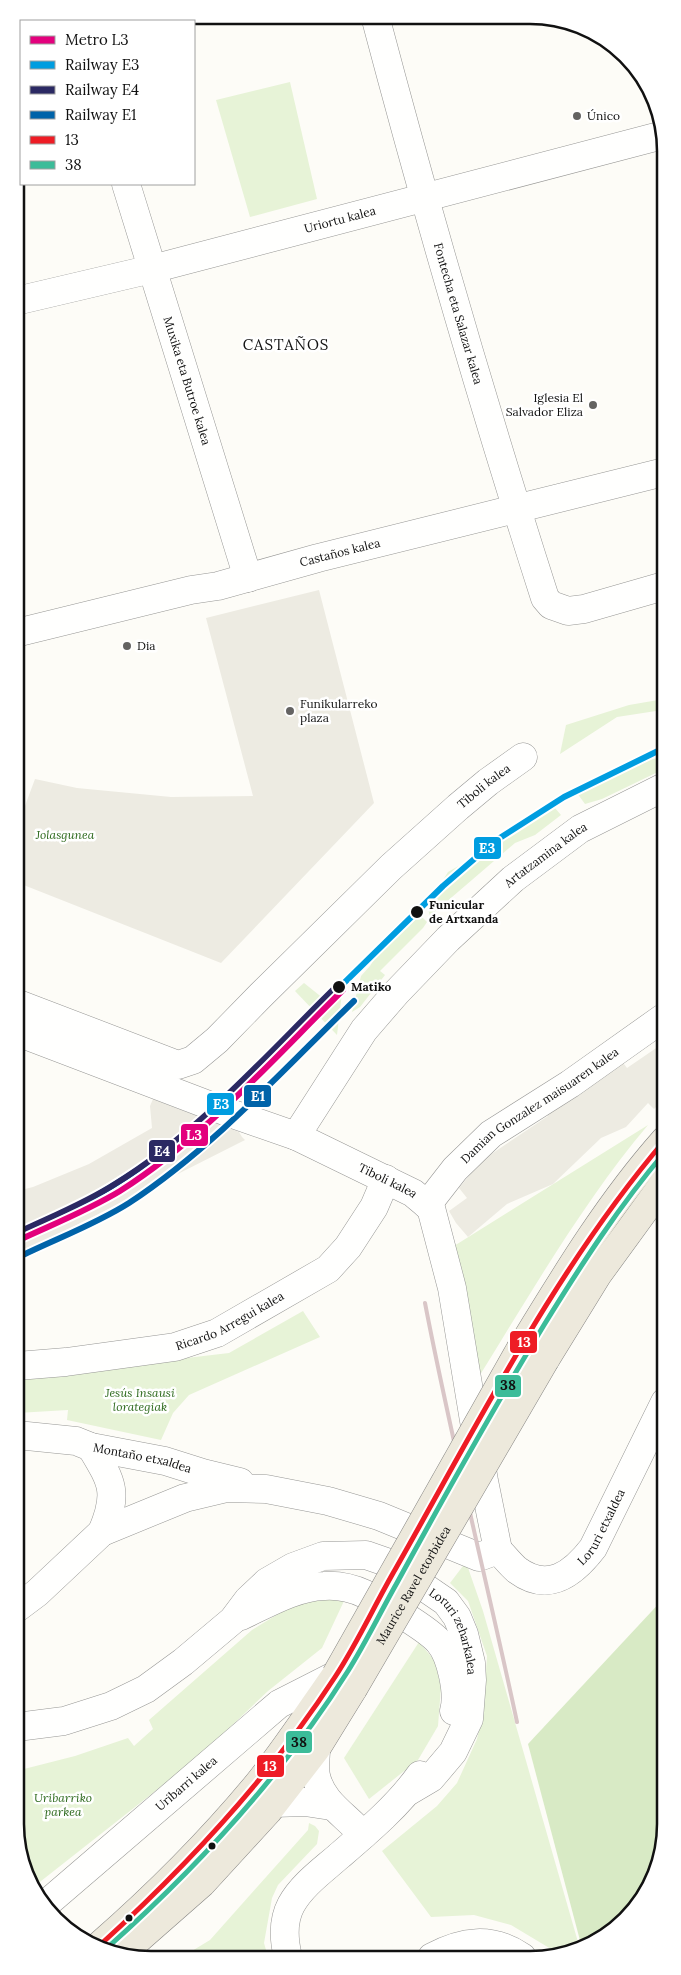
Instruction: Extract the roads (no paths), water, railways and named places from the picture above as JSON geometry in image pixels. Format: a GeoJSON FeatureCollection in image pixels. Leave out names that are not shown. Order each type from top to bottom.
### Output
{"type":"FeatureCollection","features":[{"type":"Feature","properties":{"kind":"main road","name":"Maurice Ravel etorbidea"},"geometry":{"type":"LineString","coordinates":[[127,1949],[202,1883],[274,1803],[316,1749],[345,1682],[520,1348],[579,1253],[657,1150]]}},
{"type":"Feature","properties":{"kind":"main road","name":"Maurice Ravel etorbidea"},"geometry":{"type":"LineString","coordinates":[[103,1942],[141,1909],[188,1863],[249,1794],[295,1734],[345,1682],[598,1274],[657,1193]]}},
{"type":"Feature","properties":{"kind":"street","name":"Fontecha eta Salazar kalea"},"geometry":{"type":"LineString","coordinates":[[377,24],[423,196],[545,598],[551,605],[568,611],[584,609],[657,588]]}},
{"type":"Feature","properties":{"kind":"street","name":"Uriortu kalea"},"geometry":{"type":"LineString","coordinates":[[24,299],[152,269],[656,136]]}},
{"type":"Feature","properties":{"kind":"street","name":"Muxika eta Butroe kalea"},"geometry":{"type":"LineString","coordinates":[[126,185],[248,578]]}},
{"type":"Feature","properties":{"kind":"street","name":"Castaños kalea"},"geometry":{"type":"LineString","coordinates":[[24,630],[248,578],[318,558],[657,474]]}},
{"type":"Feature","properties":{"kind":"street","name":"Tiboli kalea"},"geometry":{"type":"LineString","coordinates":[[24,1006],[178,1065],[187,1063],[217,1040],[391,867],[488,782],[523,757]]}},
{"type":"Feature","properties":{"kind":"street","name":"Artatzamina kalea"},"geometry":{"type":"LineString","coordinates":[[296,1136],[364,1030],[396,993],[448,939],[513,879],[580,829],[657,790]]}},
{"type":"Feature","properties":{"kind":"street","name":"Damian Gonzalez maisuaren kalea"},"geometry":{"type":"LineString","coordinates":[[427,1204],[455,1169],[491,1134],[570,1084],[657,1022]]}},
{"type":"Feature","properties":{"kind":"street","name":"Tiboli kalea"},"geometry":{"type":"LineString","coordinates":[[24,1035],[227,1112],[296,1136],[413,1193],[427,1204],[434,1216],[452,1288],[498,1550]]}},
{"type":"Feature","properties":{"kind":"street","name":"Ricardo Arregui kalea"},"geometry":{"type":"LineString","coordinates":[[24,1365],[66,1362],[175,1347],[217,1333],[328,1269],[348,1247],[374,1207],[386,1179]]}},
{"type":"Feature","properties":{"kind":"street","name":"Loruri etxaldea"},"geometry":{"type":"LineString","coordinates":[[498,1550],[515,1568],[535,1579],[556,1580],[581,1563],[593,1548],[657,1418]]}},
{"type":"Feature","properties":{"kind":"street","name":"Montaño etxaldea"},"geometry":{"type":"LineString","coordinates":[[24,1436],[76,1441],[91,1447],[165,1461],[203,1474],[266,1489]]}},
{"type":"Feature","properties":{"kind":"street"},"geometry":{"type":"LineString","coordinates":[[91,1447],[108,1475],[113,1494],[108,1517],[102,1532]]}},
{"type":"Feature","properties":{"kind":"street"},"geometry":{"type":"LineString","coordinates":[[24,1603],[37,1593],[102,1532],[185,1498],[227,1488],[266,1489],[328,1501],[410,1527],[479,1557],[498,1550]]}},
{"type":"Feature","properties":{"kind":"street"},"geometry":{"type":"LineString","coordinates":[[410,1527],[418,1512],[430,1498],[451,1492],[473,1491],[488,1501]]}},
{"type":"Feature","properties":{"kind":"street","name":"Loruri zeharkalea"},"geometry":{"type":"LineString","coordinates":[[24,1726],[64,1721],[111,1706],[146,1689],[183,1662],[233,1620],[248,1600],[267,1582],[293,1567],[323,1556],[366,1555],[389,1563],[446,1602],[457,1617],[464,1634],[471,1663],[472,1680],[469,1719],[453,1752],[431,1778],[409,1791]]}},
{"type":"Feature","properties":{"kind":"street","name":"Loruri zeharkalea"},"geometry":{"type":"LineString","coordinates":[[233,1620],[308,1588],[325,1586],[346,1588],[366,1594],[428,1631],[440,1642],[448,1659],[454,1682],[455,1708],[450,1727],[432,1758],[409,1791],[363,1835],[316,1875],[290,1906],[284,1940],[287,1951]]}},
{"type":"Feature","properties":{"kind":"street","name":"Uribarri kalea"},"geometry":{"type":"LineString","coordinates":[[49,1901],[279,1704],[345,1682]]}},
{"type":"Feature","properties":{"kind":"street"},"geometry":{"type":"LineString","coordinates":[[316,1749],[315,1774],[320,1790],[331,1806],[352,1822],[363,1835]]}},
{"type":"Feature","properties":{"kind":"street"},"geometry":{"type":"LineString","coordinates":[[274,1803],[305,1802],[331,1806]]}},
{"type":"Feature","properties":{"kind":"street"},"geometry":{"type":"LineString","coordinates":[[443,1951],[475,1942],[497,1946],[508,1951]]}},
{"type":"Feature","properties":{"kind":"railway"},"geometry":{"type":"LineString","coordinates":[[425,1303],[517,1722]]}},
{"type":"Feature","properties":{"kind":"metro line","name":"L3"},"geometry":{"type":"LineString","coordinates":[[24,1238],[120,1191],[181,1147],[264,1070],[343,990]]}},
{"type":"Feature","properties":{"kind":"rail line","name":"E3"},"geometry":{"type":"LineString","coordinates":[[24,1233],[67,1212],[112,1186],[156,1158],[198,1126],[443,886],[495,841],[564,797],[657,751]]}},
{"type":"Feature","properties":{"kind":"rail line","name":"E4"},"geometry":{"type":"LineString","coordinates":[[24,1230],[79,1204],[146,1164],[204,1117],[232,1091],[338,985]]}},
{"type":"Feature","properties":{"kind":"rail line","name":"E1"},"geometry":{"type":"LineString","coordinates":[[24,1255],[103,1218],[129,1203],[190,1158],[219,1133],[354,1001]]}},
{"type":"Feature","properties":{"kind":"place","name":"Único"},"geometry":{"type":"Point","coordinates":[577,116]}},
{"type":"Feature","properties":{"kind":"place","name":"Iglesia El Salvador Eliza"},"geometry":{"type":"Point","coordinates":[593,405]}},
{"type":"Feature","properties":{"kind":"place","name":"Dia"},"geometry":{"type":"Point","coordinates":[127,646]}},
{"type":"Feature","properties":{"kind":"place","name":"Funikularreko plaza"},"geometry":{"type":"Point","coordinates":[290,711]}},
{"type":"Feature","properties":{"kind":"place","name":"Funicular de Artxanda"},"geometry":{"type":"Point","coordinates":[417,912]}},
{"type":"Feature","properties":{"kind":"place","name":"Matiko"},"geometry":{"type":"Point","coordinates":[339,987]}},
{"type":"Feature","properties":{"kind":"district","name":"CASTAÑOS"},"geometry":{"type":"Point","coordinates":[286,345]}},
{"type":"Feature","properties":{"kind":"park label","name":"Jolasgunea"},"geometry":{"type":"Point","coordinates":[65,835]}},
{"type":"Feature","properties":{"kind":"park label","name":"Jesús Insausi lorategiak"},"geometry":{"type":"Point","coordinates":[140,1400]}},
{"type":"Feature","properties":{"kind":"park label","name":"Uribarriko parkea"},"geometry":{"type":"Point","coordinates":[63,1805]}}]}
